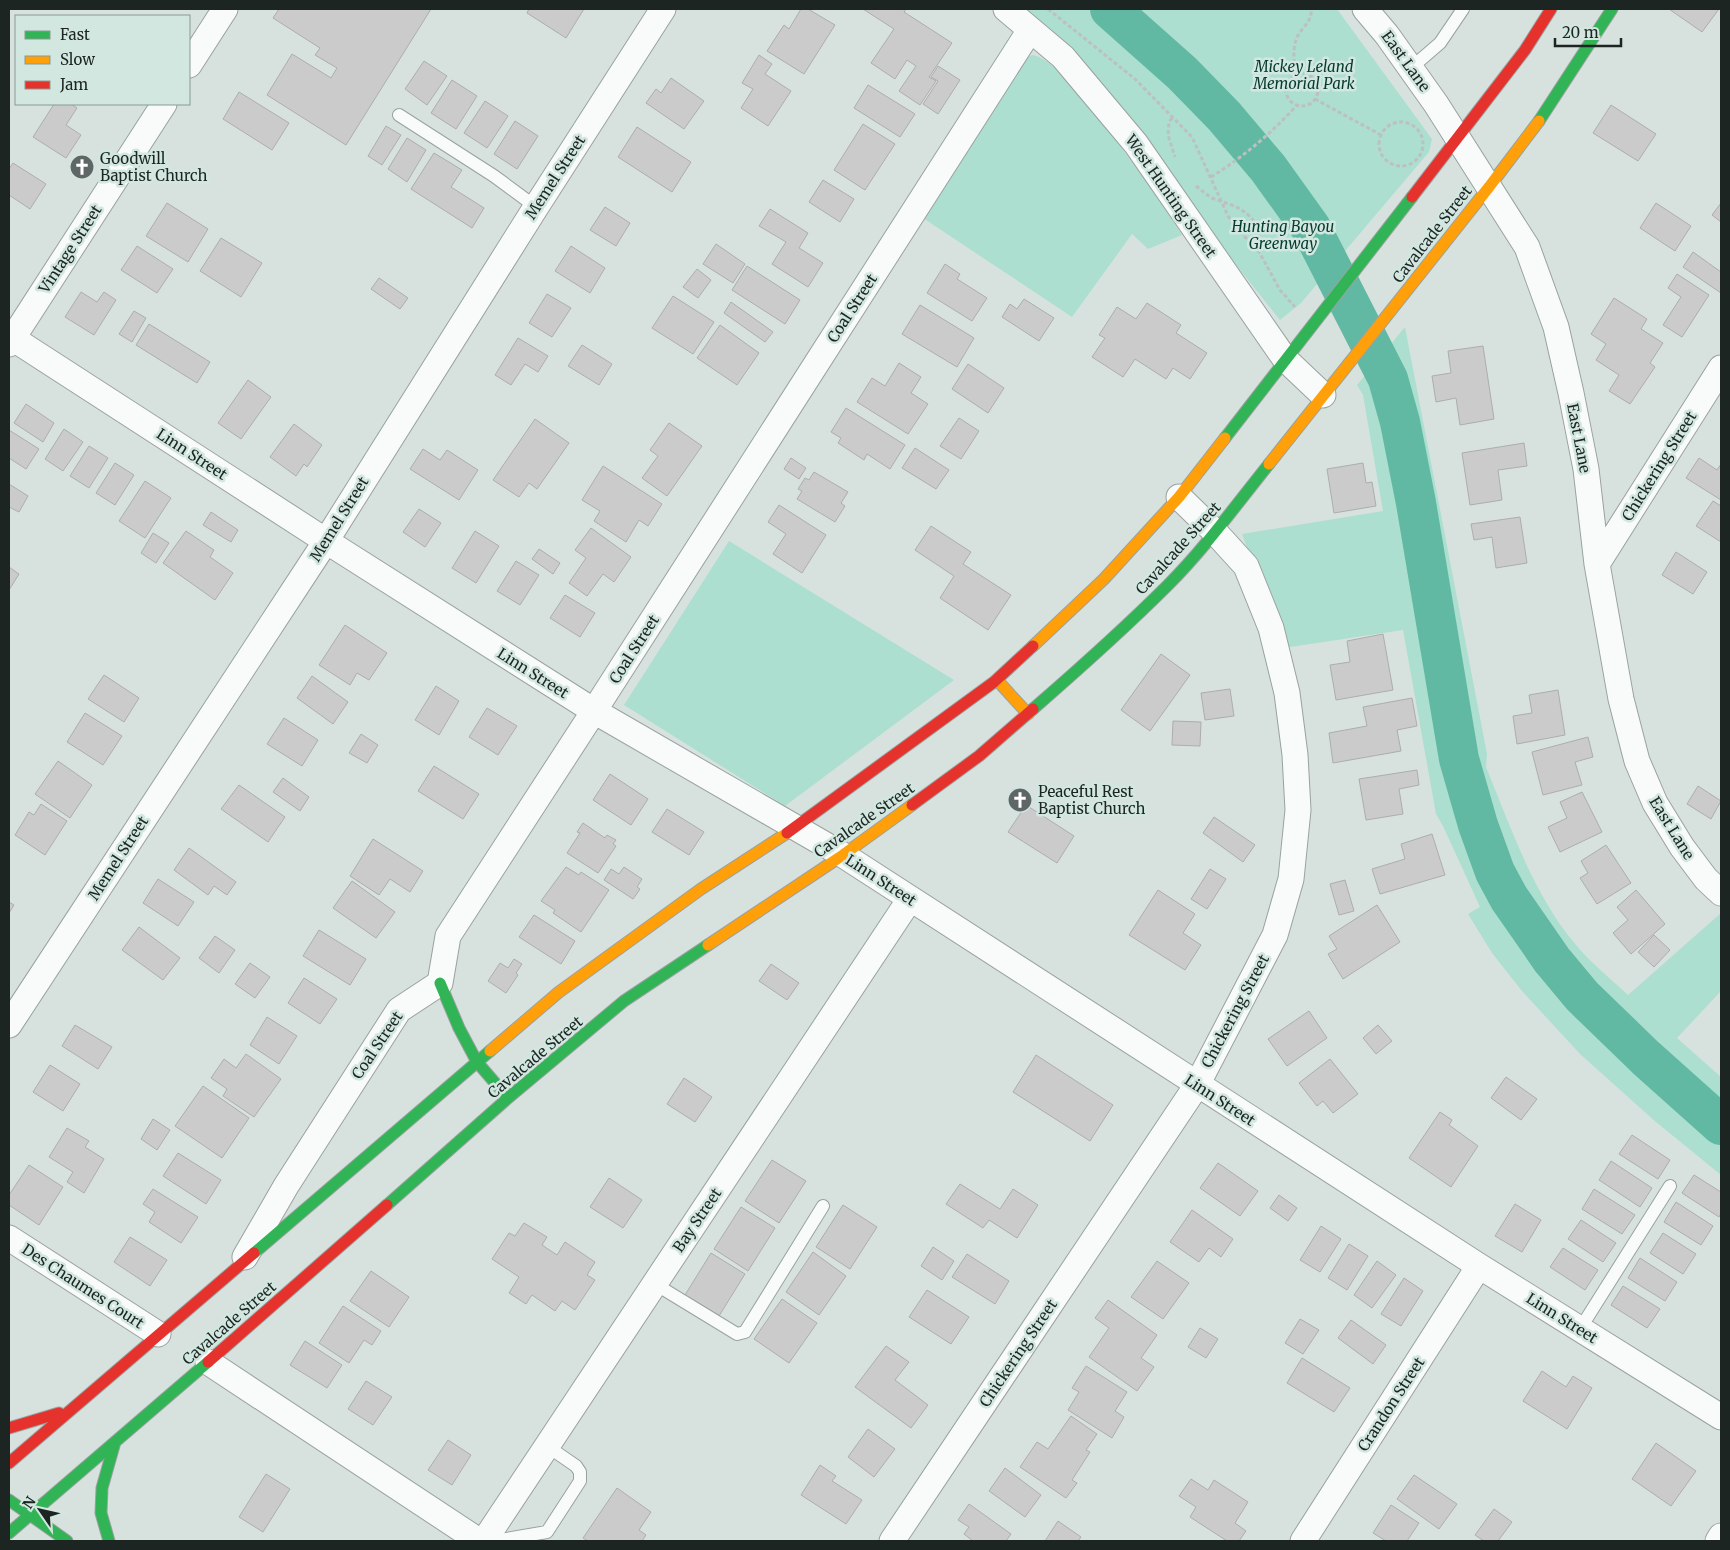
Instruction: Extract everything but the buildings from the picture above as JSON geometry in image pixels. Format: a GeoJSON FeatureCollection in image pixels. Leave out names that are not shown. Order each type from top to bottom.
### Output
{"type":"FeatureCollection","features":[{"type":"Feature","properties":{"kind":"main road"},"geometry":{"type":"LineString","coordinates":[[9,1463],[559,992],[701,889],[794,828],[997,680],[1104,579],[1179,497],[1318,316],[1459,138],[1525,50],[1551,9]]}},
{"type":"Feature","properties":{"kind":"main road","name":"Cavalcade Street"},"geometry":{"type":"LineString","coordinates":[[9,1533],[208,1362],[508,1098],[624,1001],[842,855],[979,756],[1028,714],[1170,584],[1215,532],[1489,187],[1542,117],[1612,9]]}},
{"type":"Feature","properties":{"kind":"main road"},"geometry":{"type":"LineString","coordinates":[[997,680],[1028,714]]}},
{"type":"Feature","properties":{"kind":"main road"},"geometry":{"type":"LineString","coordinates":[[440,983],[476,1062],[508,1098]]}},
{"type":"Feature","properties":{"kind":"main road"},"geometry":{"type":"LineString","coordinates":[[9,1428],[70,1410]]}},
{"type":"Feature","properties":{"kind":"main road"},"geometry":{"type":"LineString","coordinates":[[109,1541],[100,1513],[102,1488],[115,1442]]}},
{"type":"Feature","properties":{"kind":"main road"},"geometry":{"type":"LineString","coordinates":[[9,1500],[67,1541]]}},
{"type":"Feature","properties":{"kind":"street"},"geometry":{"type":"LineString","coordinates":[[190,63],[225,9]]}},
{"type":"Feature","properties":{"kind":"street","name":"Memel Street"},"geometry":{"type":"LineString","coordinates":[[9,1026],[326,541],[536,206],[663,9]]}},
{"type":"Feature","properties":{"kind":"street","name":"West Hunting Street"},"geometry":{"type":"LineString","coordinates":[[1006,9],[1062,56],[1136,144],[1285,359],[1323,394]]}},
{"type":"Feature","properties":{"kind":"street","name":"East Lane"},"geometry":{"type":"LineString","coordinates":[[1365,9],[1387,35],[1459,138],[1527,247],[1556,327],[1586,469],[1597,564],[1621,699],[1637,762],[1655,804],[1682,847],[1706,879],[1721,893]]}},
{"type":"Feature","properties":{"kind":"street","name":"Coal Street"},"geometry":{"type":"LineString","coordinates":[[242,1262],[282,1194],[399,1010],[440,983],[448,936],[594,712],[1030,30]]}},
{"type":"Feature","properties":{"kind":"street","name":"Vintage Street"},"geometry":{"type":"LineString","coordinates":[[10,340],[163,105]]}},
{"type":"Feature","properties":{"kind":"street","name":"Linn Street"},"geometry":{"type":"LineString","coordinates":[[10,340],[594,712],[842,855],[1479,1266],[1721,1417]]}},
{"type":"Feature","properties":{"kind":"street","name":"Chickering Street"},"geometry":{"type":"LineString","coordinates":[[1597,564],[1721,368]]}},
{"type":"Feature","properties":{"kind":"street","name":"Chickering Street"},"geometry":{"type":"LineString","coordinates":[[892,1541],[1197,1085],[1276,935],[1291,879],[1298,810],[1295,754],[1287,693],[1271,628],[1246,566],[1179,497]]}},
{"type":"Feature","properties":{"kind":"street","name":"Bay Street"},"geometry":{"type":"LineString","coordinates":[[484,1541],[910,899]]}},
{"type":"Feature","properties":{"kind":"street","name":"Des Chaumes Court"},"geometry":{"type":"LineString","coordinates":[[9,1238],[158,1334]]}},
{"type":"Feature","properties":{"kind":"street","name":"Crandon Street"},"geometry":{"type":"LineString","coordinates":[[1303,1541],[1479,1266]]}},
{"type":"Feature","properties":{"kind":"street"},"geometry":{"type":"LineString","coordinates":[[208,1362],[479,1541]]}},
{"type":"Feature","properties":{"kind":"street"},"geometry":{"type":"LineString","coordinates":[[1718,1541],[1721,1536]]}},
{"type":"Feature","properties":{"kind":"lane"},"geometry":{"type":"LineString","coordinates":[[1411,68],[1440,43],[1463,9]]}},
{"type":"Feature","properties":{"kind":"lane"},"geometry":{"type":"LineString","coordinates":[[399,115],[494,176],[536,206]]}},
{"type":"Feature","properties":{"kind":"lane"},"geometry":{"type":"LineString","coordinates":[[1580,1329],[1670,1186]]}},
{"type":"Feature","properties":{"kind":"lane"},"geometry":{"type":"LineString","coordinates":[[655,1284],[738,1334],[745,1332],[824,1206]]}},
{"type":"Feature","properties":{"kind":"lane"},"geometry":{"type":"LineString","coordinates":[[494,1541],[548,1532],[580,1481],[580,1472],[576,1466],[547,1446]]}},
{"type":"Feature","properties":{"kind":"path"},"geometry":{"type":"LineString","coordinates":[[1048,9],[1135,79],[1192,137],[1228,216],[1238,230],[1258,250],[1280,290],[1298,311]]}},
{"type":"Feature","properties":{"kind":"path"},"geometry":{"type":"LineString","coordinates":[[1295,76],[1295,43],[1298,33],[1307,25],[1312,15],[1311,9]]}},
{"type":"Feature","properties":{"kind":"path"},"geometry":{"type":"LineString","coordinates":[[1300,75],[1312,78],[1318,88],[1315,99],[1307,105],[1297,105],[1289,99],[1286,92],[1289,82],[1295,76],[1300,75]]}},
{"type":"Feature","properties":{"kind":"path"},"geometry":{"type":"LineString","coordinates":[[1315,99],[1381,135]]}},
{"type":"Feature","properties":{"kind":"path"},"geometry":{"type":"LineString","coordinates":[[1211,177],[1226,168],[1271,132],[1297,105]]}},
{"type":"Feature","properties":{"kind":"path"},"geometry":{"type":"LineString","coordinates":[[1172,118],[1169,122],[1168,135],[1178,163]]}},
{"type":"Feature","properties":{"kind":"path"},"geometry":{"type":"LineString","coordinates":[[1399,122],[1409,124],[1416,128],[1421,136],[1422,150],[1417,159],[1409,164],[1402,166],[1392,164],[1384,158],[1380,149],[1379,140],[1381,135],[1392,124],[1399,122]]}},
{"type":"Feature","properties":{"kind":"path"},"geometry":{"type":"LineString","coordinates":[[1190,181],[1205,193],[1244,211],[1251,217],[1257,225],[1260,234],[1258,250]]}},
{"type":"Feature","properties":{"kind":"green space"},"geometry":{"type":"Polygon","coordinates":[[[1021,9],[1337,9],[1432,139],[1429,152],[1301,303],[1280,320],[1198,217],[1021,9]]]}},
{"type":"Feature","properties":{"kind":"green space"},"geometry":{"type":"Polygon","coordinates":[[[1033,55],[1046,61],[1069,83],[1133,163],[1182,235],[1148,249],[1132,234],[1072,317],[920,216],[1019,60],[1033,55]]]}},
{"type":"Feature","properties":{"kind":"green space"},"geometry":{"type":"Polygon","coordinates":[[[1405,327],[1487,754],[1486,767],[1514,837],[1535,882],[1547,904],[1576,945],[1628,995],[1721,913],[1721,991],[1677,1038],[1721,1077],[1721,1175],[1656,1122],[1580,1054],[1522,991],[1492,953],[1468,914],[1480,907],[1436,814],[1403,630],[1284,648],[1242,534],[1383,511],[1363,395],[1357,385],[1405,327]]]}},
{"type":"Feature","properties":{"kind":"green space"},"geometry":{"type":"Polygon","coordinates":[[[729,541],[954,680],[785,806],[624,705],[729,541]]]}},
{"type":"Feature","properties":{"kind":"waterway"},"geometry":{"type":"LineString","coordinates":[[1110,9],[1182,73],[1224,116],[1268,168],[1311,228],[1388,379],[1400,422],[1416,503],[1459,759],[1478,825],[1495,872],[1509,898],[1552,960],[1582,996],[1646,1058],[1721,1125]]}},
{"type":"Feature","properties":{"kind":"traffic: fast"},"geometry":{"type":"LineString","coordinates":[[1539,121],[1612,9]]}},
{"type":"Feature","properties":{"kind":"traffic: fast"},"geometry":{"type":"LineString","coordinates":[[1225,438],[1412,197]]}},
{"type":"Feature","properties":{"kind":"traffic: fast"},"geometry":{"type":"LineString","coordinates":[[1033,709],[1102,648],[1182,571],[1269,464]]}},
{"type":"Feature","properties":{"kind":"traffic: fast"},"geometry":{"type":"LineString","coordinates":[[387,1205],[508,1098],[624,1001],[708,945]]}},
{"type":"Feature","properties":{"kind":"traffic: fast"},"geometry":{"type":"LineString","coordinates":[[440,983],[459,1028],[477,1062],[508,1098]]}},
{"type":"Feature","properties":{"kind":"traffic: fast"},"geometry":{"type":"LineString","coordinates":[[254,1253],[490,1051]]}},
{"type":"Feature","properties":{"kind":"traffic: fast"},"geometry":{"type":"LineString","coordinates":[[9,1533],[208,1362]]}},
{"type":"Feature","properties":{"kind":"traffic: fast"},"geometry":{"type":"LineString","coordinates":[[109,1541],[101,1513],[102,1488],[115,1442]]}},
{"type":"Feature","properties":{"kind":"traffic: fast"},"geometry":{"type":"LineString","coordinates":[[9,1500],[67,1541]]}},
{"type":"Feature","properties":{"kind":"traffic: slow"},"geometry":{"type":"LineString","coordinates":[[1269,464],[1489,187],[1539,121]]}},
{"type":"Feature","properties":{"kind":"traffic: slow"},"geometry":{"type":"LineString","coordinates":[[1033,646],[1104,579],[1179,497],[1225,438]]}},
{"type":"Feature","properties":{"kind":"traffic: slow"},"geometry":{"type":"LineString","coordinates":[[997,680],[1028,714]]}},
{"type":"Feature","properties":{"kind":"traffic: slow"},"geometry":{"type":"LineString","coordinates":[[708,945],[843,855],[912,805]]}},
{"type":"Feature","properties":{"kind":"traffic: slow"},"geometry":{"type":"LineString","coordinates":[[490,1051],[559,992],[701,889],[787,833]]}},
{"type":"Feature","properties":{"kind":"traffic: jam"},"geometry":{"type":"LineString","coordinates":[[1412,197],[1525,50],[1551,9]]}},
{"type":"Feature","properties":{"kind":"traffic: jam"},"geometry":{"type":"LineString","coordinates":[[787,833],[994,682],[1033,646]]}},
{"type":"Feature","properties":{"kind":"traffic: jam"},"geometry":{"type":"LineString","coordinates":[[912,805],[979,756],[1033,709]]}},
{"type":"Feature","properties":{"kind":"traffic: jam"},"geometry":{"type":"LineString","coordinates":[[208,1362],[387,1205]]}},
{"type":"Feature","properties":{"kind":"traffic: jam"},"geometry":{"type":"LineString","coordinates":[[9,1463],[254,1253]]}},
{"type":"Feature","properties":{"kind":"traffic: jam"},"geometry":{"type":"LineString","coordinates":[[9,1428],[59,1413]]}},
{"type":"Feature","properties":{"kind":"place","name":"Goodwill Baptist Church"},"geometry":{"type":"Point","coordinates":[82,167]}},
{"type":"Feature","properties":{"kind":"place","name":"Peaceful Rest Baptist Church"},"geometry":{"type":"Point","coordinates":[1020,800]}},
{"type":"Feature","properties":{"kind":"park label","name":"Mickey Leland Memorial Park"},"geometry":{"type":"Point","coordinates":[1304,74]}},
{"type":"Feature","properties":{"kind":"park label","name":"Hunting Bayou Greenway"},"geometry":{"type":"Point","coordinates":[1283,234]}}]}
